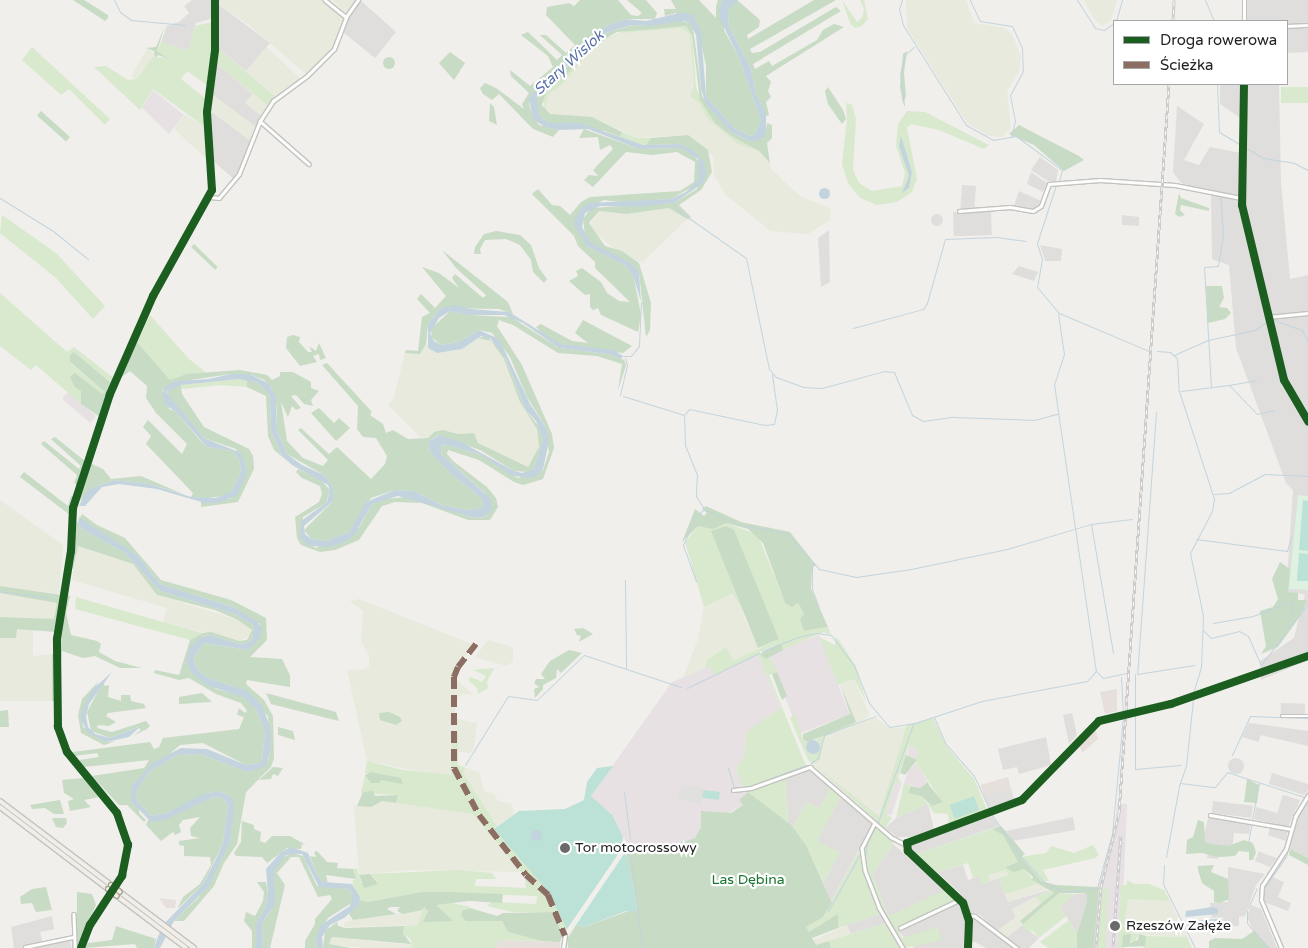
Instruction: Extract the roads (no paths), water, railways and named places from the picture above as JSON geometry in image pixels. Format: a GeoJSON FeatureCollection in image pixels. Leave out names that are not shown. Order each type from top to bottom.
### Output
{"type":"FeatureCollection","features":[{"type":"Feature","properties":{"kind":"main road"},"geometry":{"type":"LineString","coordinates":[[0,801],[109,887]]}},
{"type":"Feature","properties":{"kind":"main road"},"geometry":{"type":"LineString","coordinates":[[0,807],[109,887],[156,918],[186,948]]}},
{"type":"Feature","properties":{"kind":"main road"},"geometry":{"type":"LineString","coordinates":[[119,894],[153,923],[194,948]]}},
{"type":"Feature","properties":{"kind":"street"},"geometry":{"type":"LineString","coordinates":[[81,948],[90,925],[122,876],[128,845],[118,813],[67,752],[58,726],[57,639],[71,551],[73,508],[106,403],[152,298],[210,197],[213,178],[207,112],[214,59],[215,0]]}},
{"type":"Feature","properties":{"kind":"street"},"geometry":{"type":"LineString","coordinates":[[325,0],[346,17]]}},
{"type":"Feature","properties":{"kind":"street"},"geometry":{"type":"LineString","coordinates":[[210,197],[219,198],[239,174],[260,121],[274,101],[334,49],[346,17],[358,0]]}},
{"type":"Feature","properties":{"kind":"street"},"geometry":{"type":"LineString","coordinates":[[1244,0],[1244,20]]}},
{"type":"Feature","properties":{"kind":"street"},"geometry":{"type":"LineString","coordinates":[[1288,26],[1308,25]]}},
{"type":"Feature","properties":{"kind":"street"},"geometry":{"type":"LineString","coordinates":[[1244,85],[1245,149],[1241,198],[1284,380],[1308,421]]}},
{"type":"Feature","properties":{"kind":"street"},"geometry":{"type":"LineString","coordinates":[[260,121],[309,164]]}},
{"type":"Feature","properties":{"kind":"street"},"geometry":{"type":"LineString","coordinates":[[959,211],[1010,207],[1033,211],[1041,206],[1050,184],[1100,180],[1133,184],[1157,183],[1241,198]]}},
{"type":"Feature","properties":{"kind":"street"},"geometry":{"type":"LineString","coordinates":[[1268,317],[1308,313]]}},
{"type":"Feature","properties":{"kind":"street"},"geometry":{"type":"LineString","coordinates":[[906,845],[991,814],[1022,800],[1099,721],[1171,704],[1308,656]]}},
{"type":"Feature","properties":{"kind":"street"},"geometry":{"type":"LineString","coordinates":[[1282,716],[1308,716]]}},
{"type":"Feature","properties":{"kind":"street"},"geometry":{"type":"LineString","coordinates":[[732,790],[752,788],[810,767],[875,823],[906,845],[908,851],[960,899],[968,915],[968,948]]}},
{"type":"Feature","properties":{"kind":"street"},"geometry":{"type":"LineString","coordinates":[[1281,948],[1261,892],[1265,880],[1286,849],[1291,828],[1308,795]]}},
{"type":"Feature","properties":{"kind":"street"},"geometry":{"type":"LineString","coordinates":[[1210,815],[1291,828]]}},
{"type":"Feature","properties":{"kind":"street"},"geometry":{"type":"LineString","coordinates":[[875,823],[862,848],[865,870],[878,907],[903,948]]}},
{"type":"Feature","properties":{"kind":"street"},"geometry":{"type":"LineString","coordinates":[[900,928],[960,899]]}},
{"type":"Feature","properties":{"kind":"street"},"geometry":{"type":"LineString","coordinates":[[74,914],[73,937],[75,948]]}},
{"type":"Feature","properties":{"kind":"street"},"geometry":{"type":"LineString","coordinates":[[968,915],[977,918],[1017,948]]}},
{"type":"Feature","properties":{"kind":"street"},"geometry":{"type":"LineString","coordinates":[[563,948],[565,936]]}},
{"type":"Feature","properties":{"kind":"street"},"geometry":{"type":"LineString","coordinates":[[25,947],[73,937]]}},
{"type":"Feature","properties":{"kind":"water"},"geometry":{"type":"Polygon","coordinates":[[[723,0],[738,0],[728,11],[729,26],[751,69],[756,94],[766,114],[764,137],[756,141],[749,141],[731,132],[706,104],[701,89],[696,35],[690,23],[684,21],[650,26],[632,25],[606,33],[584,49],[537,96],[539,115],[549,123],[580,123],[643,145],[680,144],[694,151],[704,162],[706,175],[702,184],[674,203],[635,207],[600,206],[585,213],[582,227],[590,242],[629,262],[639,272],[641,302],[634,278],[626,266],[587,246],[575,227],[574,220],[582,207],[589,203],[671,199],[686,192],[699,179],[698,159],[681,148],[639,149],[588,129],[559,130],[545,127],[533,119],[529,99],[539,83],[560,70],[577,48],[608,25],[626,19],[646,21],[683,12],[694,16],[701,32],[706,96],[734,128],[750,136],[755,134],[761,120],[738,56],[720,19],[719,9],[723,0]]]}},
{"type":"Feature","properties":{"kind":"water"},"geometry":{"type":"Polygon","coordinates":[[[901,136],[912,172],[909,188],[902,193],[909,176],[899,146],[901,136]]]}},
{"type":"Feature","properties":{"kind":"water"},"geometry":{"type":"Polygon","coordinates":[[[824,187],[830,193],[824,199],[818,193],[824,187]]]}},
{"type":"Feature","properties":{"kind":"water"},"geometry":{"type":"Polygon","coordinates":[[[457,305],[470,309],[509,312],[561,344],[614,350],[623,356],[621,359],[608,354],[559,348],[523,323],[504,315],[467,315],[450,311],[439,318],[430,334],[434,341],[441,345],[459,342],[479,330],[499,339],[530,404],[545,426],[549,441],[543,469],[535,477],[525,478],[511,475],[479,454],[442,444],[441,454],[491,499],[492,510],[484,517],[475,518],[398,496],[372,504],[355,534],[345,542],[330,547],[309,546],[300,538],[301,521],[327,502],[330,490],[328,485],[292,465],[281,454],[271,431],[270,396],[258,383],[239,379],[181,385],[166,392],[204,438],[241,453],[247,472],[237,495],[219,503],[205,503],[157,489],[119,484],[102,487],[85,506],[79,506],[85,493],[94,487],[115,480],[150,484],[191,497],[216,498],[232,491],[241,471],[239,459],[232,451],[207,447],[175,411],[165,405],[162,394],[166,386],[176,381],[209,379],[231,374],[250,374],[269,384],[276,396],[277,431],[287,454],[302,465],[324,475],[333,487],[333,501],[304,526],[305,534],[311,539],[325,541],[349,532],[366,502],[395,490],[414,491],[442,505],[467,510],[481,508],[484,504],[480,497],[451,474],[430,452],[428,442],[439,435],[461,442],[514,471],[522,473],[534,469],[543,439],[536,421],[526,410],[505,357],[491,339],[481,336],[462,349],[437,353],[428,348],[428,324],[441,308],[457,305]]]}},
{"type":"Feature","properties":{"kind":"water"},"geometry":{"type":"Polygon","coordinates":[[[79,517],[138,556],[160,584],[233,607],[257,621],[262,629],[260,638],[248,650],[204,643],[193,658],[198,670],[208,678],[248,691],[262,706],[270,726],[271,750],[265,767],[247,772],[200,754],[177,755],[149,772],[136,792],[136,799],[151,816],[167,813],[199,796],[218,791],[232,797],[234,809],[230,842],[208,887],[174,921],[160,948],[154,948],[162,926],[203,884],[215,861],[223,843],[228,805],[223,798],[214,797],[165,820],[151,822],[131,801],[132,786],[152,763],[181,748],[207,749],[246,765],[257,764],[262,760],[265,732],[256,709],[243,697],[206,685],[191,672],[186,661],[190,647],[201,637],[211,635],[239,644],[247,643],[252,640],[254,626],[235,614],[160,591],[125,553],[82,529],[78,525],[79,517]]]}},
{"type":"Feature","properties":{"kind":"water"},"geometry":{"type":"Polygon","coordinates":[[[112,672],[89,704],[86,716],[88,727],[95,734],[110,738],[141,726],[129,737],[106,742],[88,733],[81,720],[81,713],[92,690],[112,672]]]}},
{"type":"Feature","properties":{"kind":"water"},"geometry":{"type":"Polygon","coordinates":[[[813,740],[818,742],[820,747],[818,752],[813,754],[808,752],[806,747],[808,742],[813,740]]]}},
{"type":"Feature","properties":{"kind":"water"},"geometry":{"type":"Polygon","coordinates":[[[536,829],[542,835],[536,841],[530,835],[536,829]]]}},
{"type":"Feature","properties":{"kind":"water"},"geometry":{"type":"Polygon","coordinates":[[[291,847],[308,853],[316,873],[323,882],[352,884],[360,897],[359,905],[344,918],[330,925],[322,937],[323,948],[317,948],[316,938],[321,925],[350,906],[353,894],[348,889],[319,887],[302,854],[286,855],[274,871],[275,904],[262,923],[263,948],[256,948],[256,923],[266,906],[268,894],[266,869],[281,852],[291,847]]]}},
{"type":"Feature","properties":{"kind":"water"},"geometry":{"type":"Polygon","coordinates":[[[1212,907],[1218,909],[1218,914],[1185,917],[1186,911],[1212,907]]]}},
{"type":"Feature","properties":{"kind":"water"},"geometry":{"type":"Polygon","coordinates":[[[1222,919],[1223,926],[1192,928],[1187,926],[1190,921],[1222,919]]]}},
{"type":"Feature","properties":{"kind":"waterway"},"geometry":{"type":"LineString","coordinates":[[114,0],[120,12],[131,20],[185,25]]}},
{"type":"Feature","properties":{"kind":"waterway"},"geometry":{"type":"LineString","coordinates":[[902,0],[899,9],[903,25],[966,125],[993,140],[1016,136],[1062,170],[1059,182]]}},
{"type":"Feature","properties":{"kind":"waterway"},"geometry":{"type":"LineString","coordinates":[[970,0],[980,21],[1012,26],[1022,47],[1023,71],[1010,95],[1015,121],[1011,136]]}},
{"type":"Feature","properties":{"kind":"waterway"},"geometry":{"type":"LineString","coordinates":[[1077,0],[1095,28],[1104,30],[1113,24]]}},
{"type":"Feature","properties":{"kind":"waterway"},"geometry":{"type":"LineString","coordinates":[[1116,20],[1122,0]]}},
{"type":"Feature","properties":{"kind":"waterway"},"geometry":{"type":"LineString","coordinates":[[1205,0],[1214,20]]}},
{"type":"Feature","properties":{"kind":"waterway"},"geometry":{"type":"LineString","coordinates":[[904,105],[900,74],[905,55],[914,47]]}},
{"type":"Feature","properties":{"kind":"waterway"},"geometry":{"type":"LineString","coordinates":[[1217,85],[1219,132],[1263,158],[1294,163],[1308,170]]}},
{"type":"Feature","properties":{"kind":"waterway"},"geometry":{"type":"LineString","coordinates":[[1056,185],[1037,243],[1042,259],[1037,287],[1059,313],[1149,351]]}},
{"type":"Feature","properties":{"kind":"waterway"},"geometry":{"type":"LineString","coordinates":[[1206,189],[1220,192]]}},
{"type":"Feature","properties":{"kind":"waterway"},"geometry":{"type":"LineString","coordinates":[[1211,387],[1204,267],[1218,266],[1223,235],[1220,196]]}},
{"type":"Feature","properties":{"kind":"waterway"},"geometry":{"type":"LineString","coordinates":[[0,198],[53,231],[88,259]]}},
{"type":"Feature","properties":{"kind":"waterway"},"geometry":{"type":"LineString","coordinates":[[673,202],[676,209],[746,258],[769,369],[776,377],[803,387],[822,388],[884,371],[894,372],[912,415],[923,421],[953,417],[1034,420],[1057,414]]}},
{"type":"Feature","properties":{"kind":"waterway"},"geometry":{"type":"LineString","coordinates":[[853,328],[923,309],[927,303],[945,239],[997,237],[1026,241]]}},
{"type":"Feature","properties":{"kind":"waterway","name":"Stary Wislok"},"geometry":{"type":"LineString","coordinates":[[623,356],[631,356],[639,346],[641,302]]}},
{"type":"Feature","properties":{"kind":"waterway"},"geometry":{"type":"LineString","coordinates":[[1058,314],[1064,354],[1054,384],[1096,671],[1103,678],[1127,673]]}},
{"type":"Feature","properties":{"kind":"waterway"},"geometry":{"type":"LineString","coordinates":[[1274,320],[1302,330],[1308,342]]}},
{"type":"Feature","properties":{"kind":"waterway"},"geometry":{"type":"LineString","coordinates":[[1174,355],[1208,340],[1255,330],[1266,322]]}},
{"type":"Feature","properties":{"kind":"waterway"},"geometry":{"type":"LineString","coordinates":[[1157,351],[1170,352],[1177,358],[1179,391],[1214,499],[1212,511],[1190,553],[1203,616],[1201,667],[1193,694]]}},
{"type":"Feature","properties":{"kind":"waterway"},"geometry":{"type":"LineString","coordinates":[[620,395],[627,365],[625,358]]}},
{"type":"Feature","properties":{"kind":"waterway"},"geometry":{"type":"LineString","coordinates":[[685,414],[689,409],[765,425],[774,424],[777,410],[772,374]]}},
{"type":"Feature","properties":{"kind":"waterway"},"geometry":{"type":"LineString","coordinates":[[1229,385],[1256,380]]}},
{"type":"Feature","properties":{"kind":"waterway"},"geometry":{"type":"LineString","coordinates":[[1181,391],[1229,385],[1257,414],[1274,410]]}},
{"type":"Feature","properties":{"kind":"waterway"},"geometry":{"type":"LineString","coordinates":[[623,396],[684,415],[685,445],[697,474],[696,496],[704,509],[740,525],[786,533],[819,569],[856,577],[911,569],[1007,549],[1091,524],[1113,653]]}},
{"type":"Feature","properties":{"kind":"waterway"},"geometry":{"type":"LineString","coordinates":[[1156,412],[1137,674],[1194,665]]}},
{"type":"Feature","properties":{"kind":"waterway"},"geometry":{"type":"LineString","coordinates":[[1214,494],[1229,493],[1264,474],[1308,476]]}},
{"type":"Feature","properties":{"kind":"waterway"},"geometry":{"type":"LineString","coordinates":[[696,581],[683,545],[695,518],[704,509]]}},
{"type":"Feature","properties":{"kind":"waterway"},"geometry":{"type":"LineString","coordinates":[[1091,524],[1132,519]]}},
{"type":"Feature","properties":{"kind":"waterway"},"geometry":{"type":"LineString","coordinates":[[1196,539],[1287,551],[1291,537]]}},
{"type":"Feature","properties":{"kind":"waterway"},"geometry":{"type":"LineString","coordinates":[[812,565],[812,589],[819,608]]}},
{"type":"Feature","properties":{"kind":"waterway"},"geometry":{"type":"LineString","coordinates":[[625,580],[626,668]]}},
{"type":"Feature","properties":{"kind":"waterway"},"geometry":{"type":"LineString","coordinates":[[0,591],[50,598]]}},
{"type":"Feature","properties":{"kind":"waterway"},"geometry":{"type":"LineString","coordinates":[[1213,623],[1253,616],[1292,602],[1287,630]]}},
{"type":"Feature","properties":{"kind":"waterway"},"geometry":{"type":"LineString","coordinates":[[1203,630],[1211,638],[1239,631],[1248,636],[1261,665],[1308,603]]}},
{"type":"Feature","properties":{"kind":"waterway"},"geometry":{"type":"LineString","coordinates":[[762,651],[798,637],[817,633],[831,635],[854,665],[869,703],[889,727],[915,723],[982,701],[1087,681],[1096,671]]}},
{"type":"Feature","properties":{"kind":"waterway"},"geometry":{"type":"LineString","coordinates":[[687,688],[759,653]]}},
{"type":"Feature","properties":{"kind":"waterway"},"geometry":{"type":"LineString","coordinates":[[465,765],[508,696],[537,700],[584,655],[681,687]]}},
{"type":"Feature","properties":{"kind":"waterway"},"geometry":{"type":"LineString","coordinates":[[1135,674],[1135,769],[1181,765]]}},
{"type":"Feature","properties":{"kind":"waterway"},"geometry":{"type":"LineString","coordinates":[[1121,677],[1123,711]]}},
{"type":"Feature","properties":{"kind":"waterway"},"geometry":{"type":"LineString","coordinates":[[1166,857],[1179,786],[1186,766],[1193,699]]}},
{"type":"Feature","properties":{"kind":"waterway"},"geometry":{"type":"LineString","coordinates":[[811,763],[818,758],[824,735],[876,716]]}},
{"type":"Feature","properties":{"kind":"waterway"},"geometry":{"type":"LineString","coordinates":[[1232,755],[1250,716],[1308,718]]}},
{"type":"Feature","properties":{"kind":"waterway"},"geometry":{"type":"LineString","coordinates":[[934,717],[945,743],[974,776],[990,811]]}},
{"type":"Feature","properties":{"kind":"waterway"},"geometry":{"type":"LineString","coordinates":[[992,815],[1019,854],[1044,882],[1064,892],[1097,888],[1112,834],[1123,717]]}},
{"type":"Feature","properties":{"kind":"waterway"},"geometry":{"type":"LineString","coordinates":[[878,822],[913,724]]}},
{"type":"Feature","properties":{"kind":"waterway"},"geometry":{"type":"LineString","coordinates":[[748,787],[806,765]]}},
{"type":"Feature","properties":{"kind":"waterway"},"geometry":{"type":"LineString","coordinates":[[728,768],[734,788]]}},
{"type":"Feature","properties":{"kind":"waterway"},"geometry":{"type":"LineString","coordinates":[[1180,783],[1215,787],[1227,772],[1304,797]]}},
{"type":"Feature","properties":{"kind":"waterway"},"geometry":{"type":"LineString","coordinates":[[1252,819],[1259,783]]}},
{"type":"Feature","properties":{"kind":"waterway"},"geometry":{"type":"LineString","coordinates":[[624,792],[630,839]]}},
{"type":"Feature","properties":{"kind":"waterway"},"geometry":{"type":"LineString","coordinates":[[1264,888],[1286,857],[1294,824],[1308,799]]}},
{"type":"Feature","properties":{"kind":"waterway"},"geometry":{"type":"LineString","coordinates":[[1247,849],[1252,822]]}},
{"type":"Feature","properties":{"kind":"waterway"},"geometry":{"type":"LineString","coordinates":[[865,859],[867,843],[875,827]]}},
{"type":"Feature","properties":{"kind":"waterway"},"geometry":{"type":"LineString","coordinates":[[630,846],[642,948]]}},
{"type":"Feature","properties":{"kind":"waterway"},"geometry":{"type":"LineString","coordinates":[[828,911],[861,852]]}},
{"type":"Feature","properties":{"kind":"waterway"},"geometry":{"type":"LineString","coordinates":[[1164,865],[1163,884],[1195,948]]}},
{"type":"Feature","properties":{"kind":"waterway"},"geometry":{"type":"LineString","coordinates":[[866,866],[868,874]]}},
{"type":"Feature","properties":{"kind":"waterway"},"geometry":{"type":"LineString","coordinates":[[1248,908],[1257,888]]}},
{"type":"Feature","properties":{"kind":"waterway"},"geometry":{"type":"LineString","coordinates":[[877,899],[905,948]]}},
{"type":"Feature","properties":{"kind":"waterway"},"geometry":{"type":"LineString","coordinates":[[1247,910],[1247,923],[1269,948]]}},
{"type":"Feature","properties":{"kind":"railway"},"geometry":{"type":"LineString","coordinates":[[1173,20],[1174,0]]}},
{"type":"Feature","properties":{"kind":"railway"},"geometry":{"type":"LineString","coordinates":[[1096,948],[1101,887],[1119,813],[1169,85]]}},
{"type":"Feature","properties":{"kind":"railway"},"geometry":{"type":"LineString","coordinates":[[1113,948],[1121,835]]}},
{"type":"Feature","properties":{"kind":"place","name":"Tor motocrossowy"},"geometry":{"type":"Point","coordinates":[565,848]}},
{"type":"Feature","properties":{"kind":"place","name":"Rzeszów Załęże"},"geometry":{"type":"Point","coordinates":[1115,926]}},
{"type":"Feature","properties":{"kind":"park label","name":"Las Dębina"},"geometry":{"type":"Point","coordinates":[748,880]}}]}
